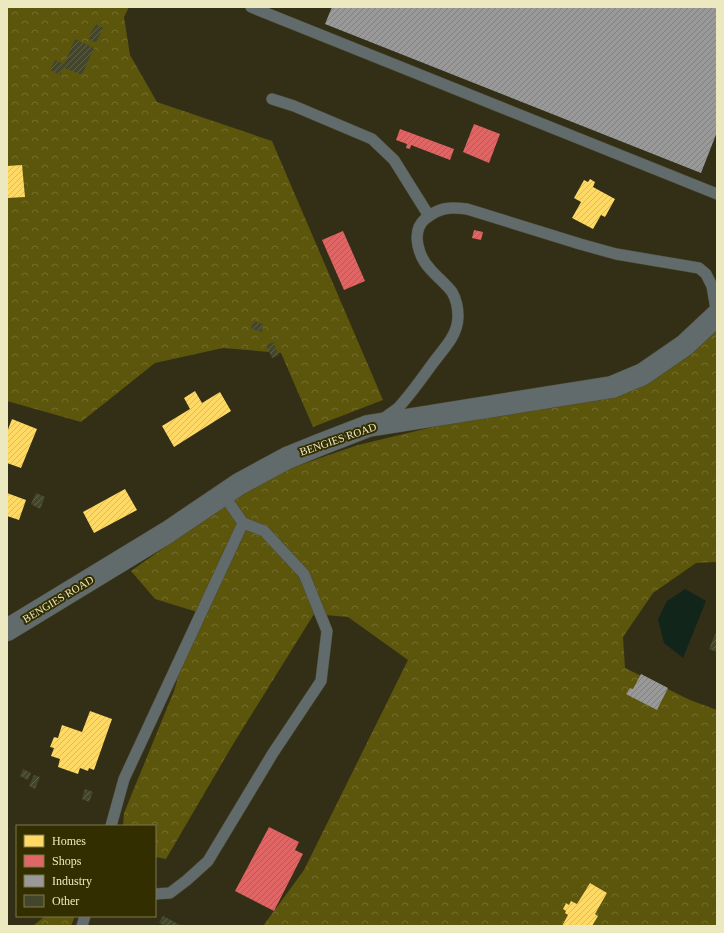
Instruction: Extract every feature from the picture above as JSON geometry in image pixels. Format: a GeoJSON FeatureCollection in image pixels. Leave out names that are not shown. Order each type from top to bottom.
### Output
{"type":"FeatureCollection","features":[{"type":"Feature","properties":{"kind":"street","name":"BENGIES ROAD"},"geometry":{"type":"LineString","coordinates":[[7,630],[168,532],[239,484],[287,458],[368,426],[612,387],[642,374],[684,345],[717,315]]}},
{"type":"Feature","properties":{"kind":"lane"},"geometry":{"type":"LineString","coordinates":[[251,7],[717,194]]}},
{"type":"Feature","properties":{"kind":"lane"},"geometry":{"type":"LineString","coordinates":[[272,99],[294,106],[372,139],[394,160],[429,216]]}},
{"type":"Feature","properties":{"kind":"lane"},"geometry":{"type":"LineString","coordinates":[[368,426],[396,410],[408,397],[451,339],[457,326],[457,304],[452,293],[422,258],[417,242],[417,232],[421,222],[438,210],[451,207],[468,209],[616,254],[699,268],[706,274],[712,286],[717,315]]}},
{"type":"Feature","properties":{"kind":"lane"},"geometry":{"type":"LineString","coordinates":[[156,894],[170,893],[208,861],[274,753],[321,681],[327,631],[304,574],[264,531],[243,523],[223,494]]}},
{"type":"Feature","properties":{"kind":"lane"},"geometry":{"type":"LineString","coordinates":[[111,825],[124,780],[243,523]]}},
{"type":"Feature","properties":{"kind":"green space"},"geometry":{"type":"Polygon","coordinates":[[[7,7],[129,7],[124,17],[130,55],[157,102],[272,141],[383,400],[313,427],[281,353],[223,348],[155,363],[81,422],[7,401],[7,7]]]}},
{"type":"Feature","properties":{"kind":"green space"},"geometry":{"type":"Polygon","coordinates":[[[717,329],[717,562],[696,563],[653,593],[623,637],[625,668],[690,700],[717,710],[717,926],[263,926],[304,870],[408,660],[348,617],[314,614],[232,746],[166,859],[156,857],[156,825],[123,825],[124,813],[174,691],[197,612],[155,599],[131,571],[249,488],[291,468],[358,445],[487,414],[620,390],[717,329]]]}},
{"type":"Feature","properties":{"kind":"green space"},"geometry":{"type":"Polygon","coordinates":[[[44,917],[75,917],[71,926],[33,926],[44,917]]]}},
{"type":"Feature","properties":{"kind":"shaded area"},"geometry":{"type":"Polygon","coordinates":[[[685,589],[706,601],[683,658],[664,643],[658,619],[667,601],[685,589]]]}},
{"type":"Feature","properties":{"kind":"building: Homes"},"geometry":{"type":"Polygon","coordinates":[[[22,165],[25,197],[7,198],[7,166],[22,165]]]}},
{"type":"Feature","properties":{"kind":"building: Homes"},"geometry":{"type":"Polygon","coordinates":[[[590,179],[595,182],[593,187],[615,199],[605,217],[601,215],[593,229],[572,218],[581,202],[574,198],[584,180],[588,182],[590,179]]]}},
{"type":"Feature","properties":{"kind":"building: Homes"},"geometry":{"type":"Polygon","coordinates":[[[195,391],[202,403],[220,392],[231,411],[174,447],[162,426],[190,409],[184,398],[195,391]]]}},
{"type":"Feature","properties":{"kind":"building: Homes"},"geometry":{"type":"Polygon","coordinates":[[[12,419],[37,429],[21,468],[7,463],[7,432],[12,419]]]}},
{"type":"Feature","properties":{"kind":"building: Homes"},"geometry":{"type":"Polygon","coordinates":[[[125,489],[137,510],[94,533],[83,512],[125,489]]]}},
{"type":"Feature","properties":{"kind":"building: Homes"},"geometry":{"type":"Polygon","coordinates":[[[7,493],[26,500],[19,520],[7,516],[7,493]]]}},
{"type":"Feature","properties":{"kind":"building: Homes"},"geometry":{"type":"Polygon","coordinates":[[[90,711],[112,719],[94,770],[89,768],[88,771],[80,768],[78,774],[58,767],[60,759],[51,756],[54,748],[50,747],[54,737],[58,738],[62,725],[82,732],[90,711]]]}},
{"type":"Feature","properties":{"kind":"building: Homes"},"geometry":{"type":"Polygon","coordinates":[[[590,883],[607,893],[595,914],[598,916],[592,926],[562,926],[568,915],[563,909],[566,903],[569,905],[571,901],[577,904],[590,883]]]}},
{"type":"Feature","properties":{"kind":"building: Shops"},"geometry":{"type":"Polygon","coordinates":[[[474,124],[500,134],[489,163],[463,152],[474,124]]]}},
{"type":"Feature","properties":{"kind":"building: Shops"},"geometry":{"type":"Polygon","coordinates":[[[400,129],[454,149],[450,160],[411,145],[410,149],[406,148],[407,144],[396,140],[400,129]]]}},
{"type":"Feature","properties":{"kind":"building: Shops"},"geometry":{"type":"Polygon","coordinates":[[[474,230],[483,232],[481,240],[472,238],[474,230]]]}},
{"type":"Feature","properties":{"kind":"building: Shops"},"geometry":{"type":"Polygon","coordinates":[[[343,231],[365,281],[344,290],[322,240],[343,231]]]}},
{"type":"Feature","properties":{"kind":"building: Shops"},"geometry":{"type":"Polygon","coordinates":[[[269,827],[299,842],[295,850],[303,854],[274,911],[235,891],[269,827]]]}},
{"type":"Feature","properties":{"kind":"building: Industry"},"geometry":{"type":"Polygon","coordinates":[[[332,7],[717,7],[717,132],[701,173],[325,24],[332,7]]]}},
{"type":"Feature","properties":{"kind":"building: Industry"},"geometry":{"type":"Polygon","coordinates":[[[641,674],[668,688],[657,710],[626,694],[630,688],[633,689],[641,674]]]}},
{"type":"Feature","properties":{"kind":"building: Other"},"geometry":{"type":"Polygon","coordinates":[[[96,24],[103,28],[96,43],[88,38],[96,24]]]}},
{"type":"Feature","properties":{"kind":"building: Other"},"geometry":{"type":"Polygon","coordinates":[[[75,39],[94,48],[82,75],[63,67],[60,75],[50,70],[55,60],[64,64],[75,39]]]}},
{"type":"Feature","properties":{"kind":"building: Other"},"geometry":{"type":"Polygon","coordinates":[[[253,321],[263,324],[262,332],[251,329],[253,321]]]}},
{"type":"Feature","properties":{"kind":"building: Other"},"geometry":{"type":"Polygon","coordinates":[[[273,342],[279,355],[272,358],[266,345],[273,342]]]}},
{"type":"Feature","properties":{"kind":"building: Other"},"geometry":{"type":"Polygon","coordinates":[[[36,493],[45,497],[40,509],[31,504],[36,493]]]}},
{"type":"Feature","properties":{"kind":"building: Other"},"geometry":{"type":"Polygon","coordinates":[[[717,630],[717,652],[709,649],[717,630]]]}},
{"type":"Feature","properties":{"kind":"building: Other"},"geometry":{"type":"Polygon","coordinates":[[[23,769],[31,773],[28,780],[20,776],[23,769]]]}},
{"type":"Feature","properties":{"kind":"building: Other"},"geometry":{"type":"Polygon","coordinates":[[[34,775],[40,777],[35,789],[29,786],[34,775]]]}},
{"type":"Feature","properties":{"kind":"building: Other"},"geometry":{"type":"Polygon","coordinates":[[[85,789],[93,792],[89,802],[82,799],[85,789]]]}},
{"type":"Feature","properties":{"kind":"building: Other"},"geometry":{"type":"Polygon","coordinates":[[[163,916],[182,926],[165,926],[159,923],[163,916]]]}}]}
